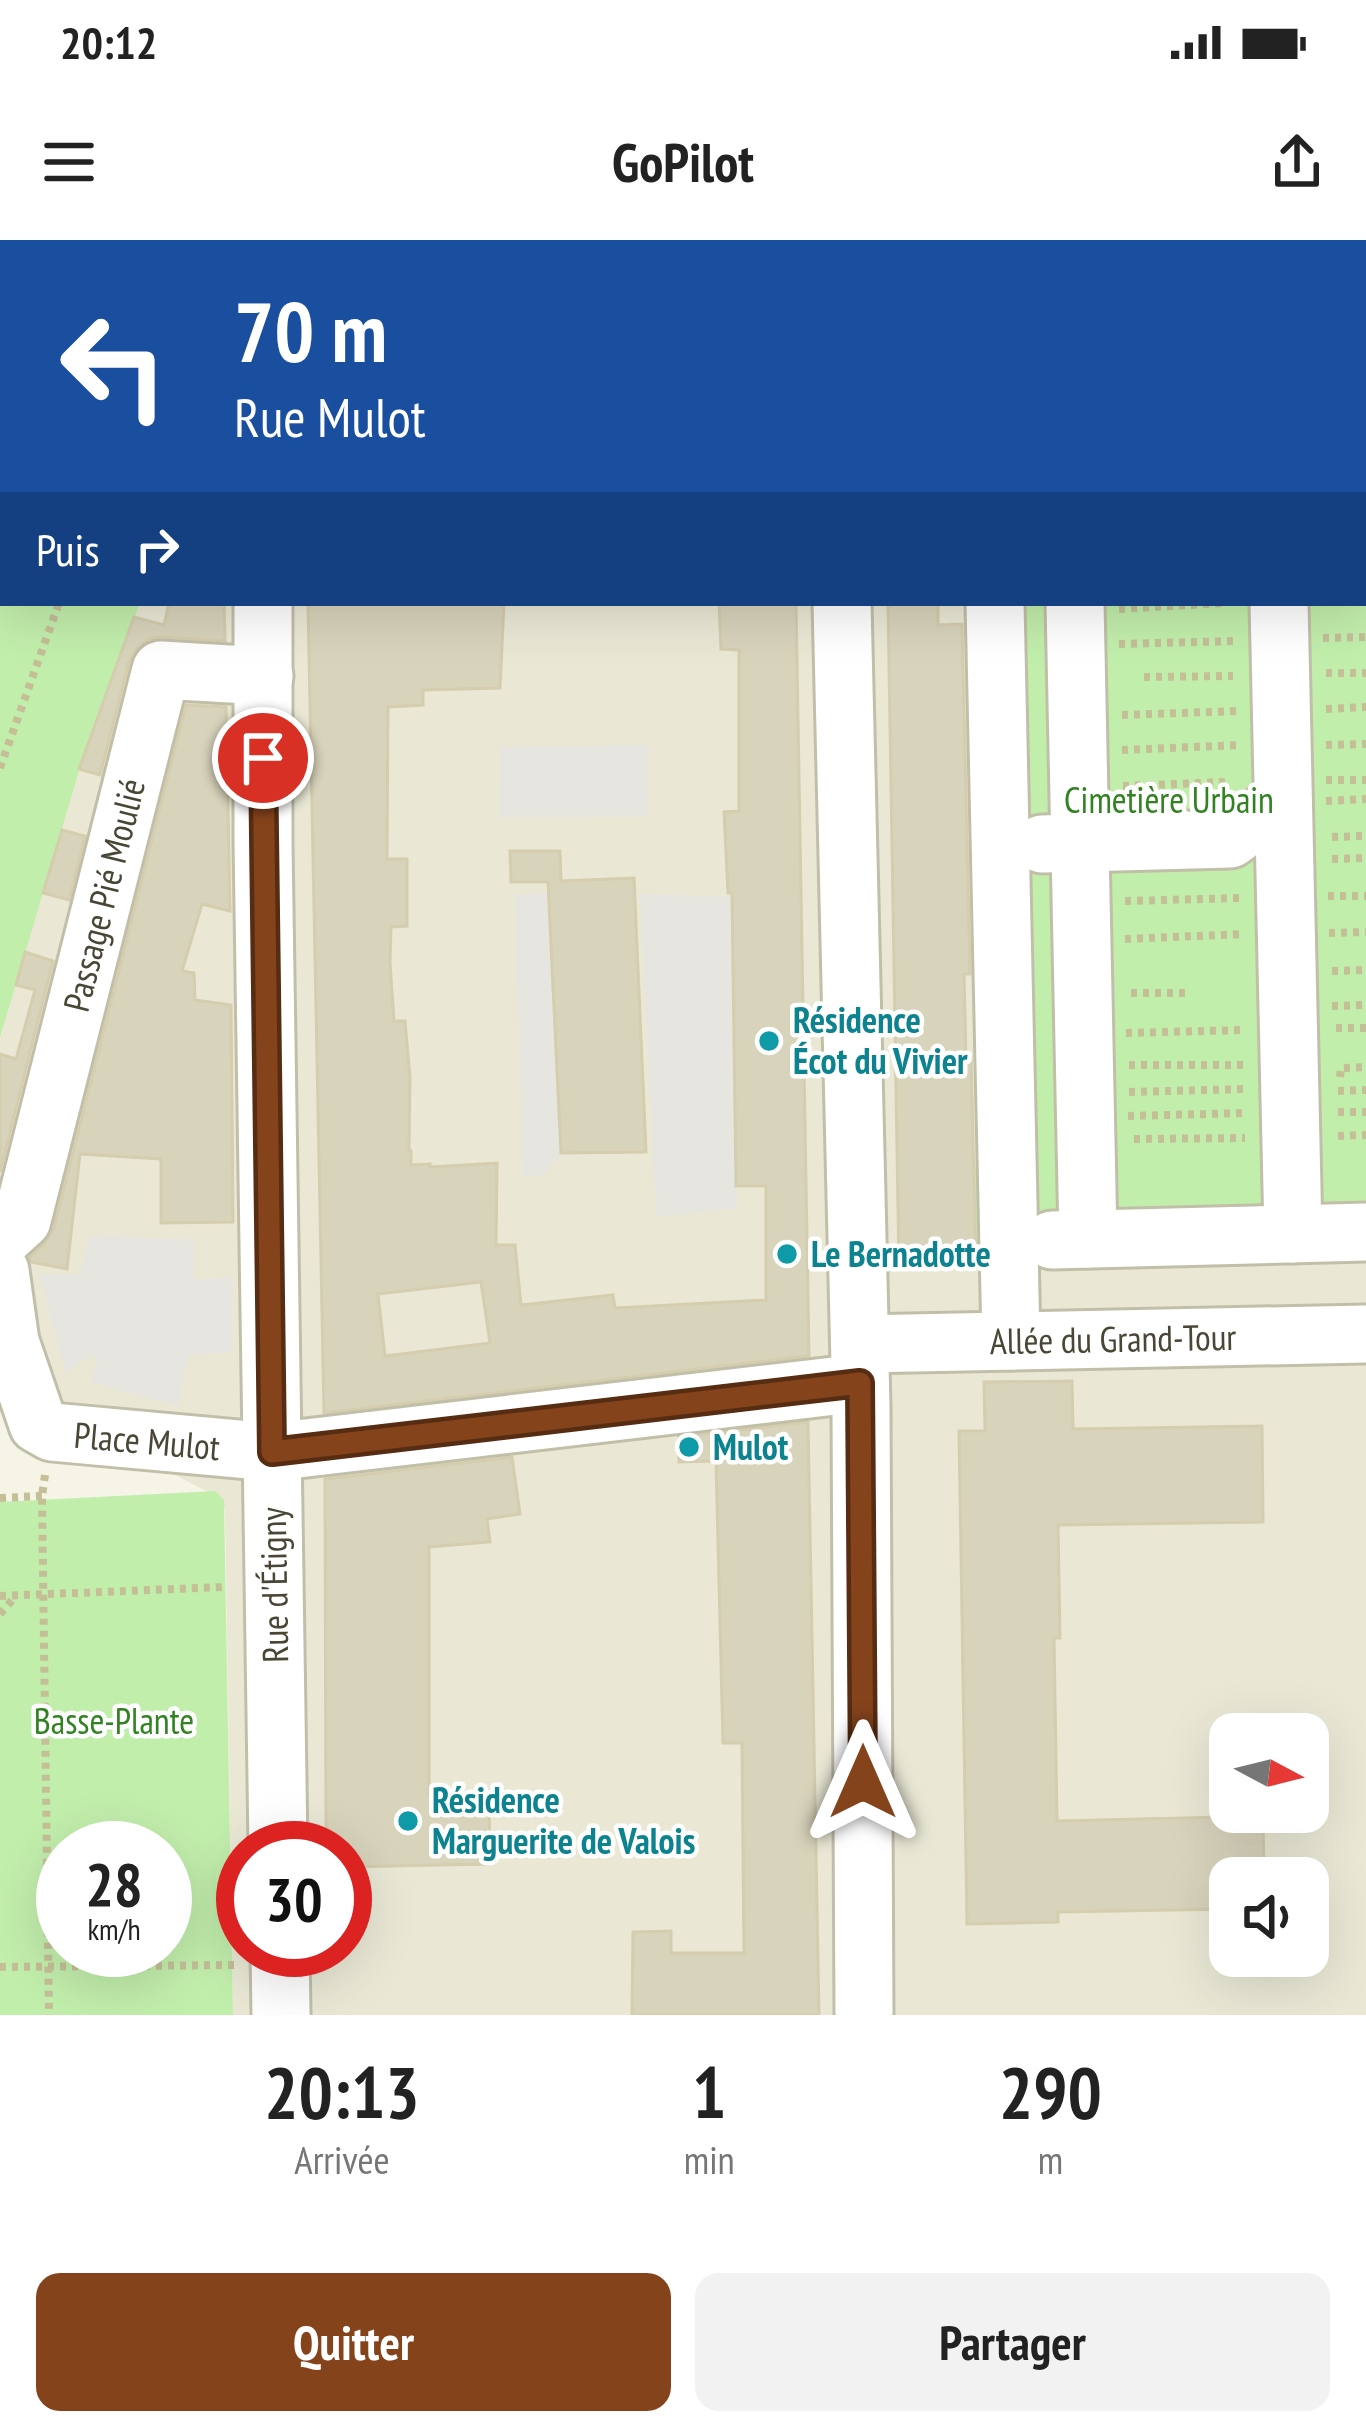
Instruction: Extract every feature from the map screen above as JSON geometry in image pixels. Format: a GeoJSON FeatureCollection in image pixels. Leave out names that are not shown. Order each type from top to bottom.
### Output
{"type":"FeatureCollection","features":[{"type":"Feature","properties":{"kind":"street","name":"Rue d'Étigny"},"geometry":{"type":"LineString","coordinates":[[263,606],[278,1821]]}},
{"type":"Feature","properties":{"kind":"street"},"geometry":{"type":"LineString","coordinates":[[842,606],[860,1364],[864,2015]]}},
{"type":"Feature","properties":{"kind":"street"},"geometry":{"type":"LineString","coordinates":[[995,606],[1011,1341]]}},
{"type":"Feature","properties":{"kind":"street"},"geometry":{"type":"LineString","coordinates":[[1075,620],[1081,922],[1091,1074],[1088,1239]]}},
{"type":"Feature","properties":{"kind":"street"},"geometry":{"type":"LineString","coordinates":[[1279,622],[1285,901],[1298,1087],[1293,1234]]}},
{"type":"Feature","properties":{"kind":"street","name":"Passage Pié Moulié"},"geometry":{"type":"LineString","coordinates":[[11,1230],[161,670],[263,676]]}},
{"type":"Feature","properties":{"kind":"street"},"geometry":{"type":"LineString","coordinates":[[1230,839],[1282,759]]}},
{"type":"Feature","properties":{"kind":"street"},"geometry":{"type":"LineString","coordinates":[[1000,845],[1230,839],[1285,901]]}},
{"type":"Feature","properties":{"kind":"street"},"geometry":{"type":"LineString","coordinates":[[1008,1241],[1366,1232]]}},
{"type":"Feature","properties":{"kind":"street","name":"Place Mulot"},"geometry":{"type":"LineString","coordinates":[[0,1271],[5,1344],[38,1424],[52,1432],[272,1452]]}},
{"type":"Feature","properties":{"kind":"street","name":"Allée du Grand-Tour"},"geometry":{"type":"LineString","coordinates":[[272,1452],[1011,1341],[1366,1334]]}},
{"type":"Feature","properties":{"kind":"path"},"geometry":{"type":"LineString","coordinates":[[0,768],[58,606]]}},
{"type":"Feature","properties":{"kind":"path"},"geometry":{"type":"LineString","coordinates":[[1075,620],[1199,606]]}},
{"type":"Feature","properties":{"kind":"path"},"geometry":{"type":"LineString","coordinates":[[1075,620],[1201,640],[1279,622]]}},
{"type":"Feature","properties":{"kind":"path"},"geometry":{"type":"LineString","coordinates":[[1078,752],[1240,745],[1282,759]]}},
{"type":"Feature","properties":{"kind":"path"},"geometry":{"type":"LineString","coordinates":[[1078,752],[1282,759]]}},
{"type":"Feature","properties":{"kind":"path"},"geometry":{"type":"LineString","coordinates":[[1078,752],[1282,759]]}},
{"type":"Feature","properties":{"kind":"path"},"geometry":{"type":"LineString","coordinates":[[1081,922],[1285,901]]}},
{"type":"Feature","properties":{"kind":"path"},"geometry":{"type":"LineString","coordinates":[[1081,922],[1285,901]]}},
{"type":"Feature","properties":{"kind":"path"},"geometry":{"type":"LineString","coordinates":[[1091,1074],[1185,993]]}},
{"type":"Feature","properties":{"kind":"path"},"geometry":{"type":"LineString","coordinates":[[1091,1074],[1298,1087],[1341,1068],[1366,1067]]}},
{"type":"Feature","properties":{"kind":"path"},"geometry":{"type":"LineString","coordinates":[[1091,1074],[1298,1087]]}},
{"type":"Feature","properties":{"kind":"path"},"geometry":{"type":"LineString","coordinates":[[1091,1074],[1298,1087]]}},
{"type":"Feature","properties":{"kind":"path"},"geometry":{"type":"LineString","coordinates":[[1091,1074],[1298,1087]]}},
{"type":"Feature","properties":{"kind":"path"},"geometry":{"type":"LineString","coordinates":[[1091,1074],[1298,1087]]}},
{"type":"Feature","properties":{"kind":"path"},"geometry":{"type":"LineString","coordinates":[[47,1821],[42,1496],[52,1432]]}},
{"type":"Feature","properties":{"kind":"path"},"geometry":{"type":"LineString","coordinates":[[0,1498],[42,1496]]}},
{"type":"Feature","properties":{"kind":"path"},"geometry":{"type":"LineString","coordinates":[[0,1596],[225,1587]]}},
{"type":"Feature","properties":{"kind":"path"},"geometry":{"type":"LineString","coordinates":[[0,1614],[16,1595]]}},
{"type":"Feature","properties":{"kind":"path"},"geometry":{"type":"LineString","coordinates":[[0,1966],[36,1966]]}},
{"type":"Feature","properties":{"kind":"path"},"geometry":{"type":"LineString","coordinates":[[49,1977],[49,2015]]}},
{"type":"Feature","properties":{"kind":"shaded area"},"geometry":{"type":"Polygon","coordinates":[[[139,606],[1366,606],[1366,2015],[233,2015],[232,1977],[372,1977],[372,1821],[230,1821],[225,1510],[214,1495],[0,1386],[0,1040],[69,790],[139,606]]]}},
{"type":"Feature","properties":{"kind":"shaded area"},"geometry":{"type":"Polygon","coordinates":[[[648,745],[647,816],[499,817],[500,747],[648,745]]]}},
{"type":"Feature","properties":{"kind":"shaded area"},"geometry":{"type":"Polygon","coordinates":[[[552,893],[561,1153],[544,1175],[523,1177],[515,895],[552,893]]]}},
{"type":"Feature","properties":{"kind":"shaded area"},"geometry":{"type":"Polygon","coordinates":[[[640,894],[732,897],[737,1208],[656,1217],[640,894]]]}},
{"type":"Feature","properties":{"kind":"shaded area"},"geometry":{"type":"Polygon","coordinates":[[[90,1235],[194,1240],[194,1280],[233,1277],[231,1352],[188,1355],[178,1406],[91,1382],[97,1359],[89,1355],[66,1374],[40,1275],[81,1274],[90,1235]]]}},
{"type":"Feature","properties":{"kind":"green space"},"geometry":{"type":"Polygon","coordinates":[[[0,606],[139,606],[89,737],[0,1038],[0,606]]]}},
{"type":"Feature","properties":{"kind":"green space","name":"Cimetière Urbain"},"geometry":{"type":"Polygon","coordinates":[[[967,606],[1366,606],[1366,1259],[976,1267],[973,1166],[980,1165],[967,606]]]}},
{"type":"Feature","properties":{"kind":"green space","name":"Basse-Plante"},"geometry":{"type":"Polygon","coordinates":[[[215,1491],[224,1500],[230,1821],[216,1821],[216,1977],[232,1977],[233,2015],[0,2015],[0,1502],[215,1491]]]}},
{"type":"Feature","properties":{"kind":"building"},"geometry":{"type":"Polygon","coordinates":[[[168,606],[224,606],[225,641],[162,637],[137,648],[129,662],[100,775],[79,769],[134,617],[164,625],[168,606]]]}},
{"type":"Feature","properties":{"kind":"building"},"geometry":{"type":"Polygon","coordinates":[[[308,606],[504,606],[500,688],[423,690],[423,705],[388,707],[387,859],[407,859],[407,926],[391,927],[390,962],[394,1021],[405,1021],[411,1165],[497,1163],[496,1245],[515,1245],[521,1305],[613,1295],[615,1308],[766,1300],[766,1186],[736,1186],[732,893],[728,893],[724,812],[739,811],[739,650],[721,649],[719,606],[796,606],[809,1356],[324,1413],[308,606]],[[481,1282],[378,1294],[385,1356],[490,1343],[481,1282]]]}},
{"type":"Feature","properties":{"kind":"building"},"geometry":{"type":"Polygon","coordinates":[[[888,606],[938,606],[938,625],[962,624],[970,974],[964,974],[966,1056],[971,1056],[976,1267],[899,1269],[888,606]]]}},
{"type":"Feature","properties":{"kind":"building"},"geometry":{"type":"Polygon","coordinates":[[[186,705],[226,707],[230,911],[202,904],[182,971],[194,973],[195,1000],[231,1005],[233,1222],[161,1223],[161,1159],[80,1154],[67,1269],[31,1262],[29,1258],[54,1228],[186,705]]]}},
{"type":"Feature","properties":{"kind":"building"},"geometry":{"type":"Polygon","coordinates":[[[62,830],[85,836],[69,900],[43,893],[62,830]]]}},
{"type":"Feature","properties":{"kind":"building"},"geometry":{"type":"Polygon","coordinates":[[[510,851],[560,851],[561,881],[634,878],[646,1152],[561,1153],[548,882],[511,882],[510,851]]]}},
{"type":"Feature","properties":{"kind":"building"},"geometry":{"type":"Polygon","coordinates":[[[25,952],[53,961],[0,1172],[0,1054],[16,1059],[35,990],[16,985],[25,952]]]}},
{"type":"Feature","properties":{"kind":"building"},"geometry":{"type":"Polygon","coordinates":[[[1072,1381],[1073,1429],[1262,1426],[1263,1522],[1058,1525],[1060,1638],[1054,1638],[1057,1821],[1209,1817],[1209,1833],[1263,1833],[1264,1857],[1209,1857],[1209,1909],[1058,1912],[1058,1922],[967,1924],[959,1431],[985,1431],[984,1382],[1072,1381]]]}},
{"type":"Feature","properties":{"kind":"building"},"geometry":{"type":"Polygon","coordinates":[[[808,1422],[819,2015],[632,2015],[633,1932],[671,1931],[671,1953],[744,1953],[742,1743],[723,1743],[716,1461],[679,1462],[679,1437],[808,1422]]]}},
{"type":"Feature","properties":{"kind":"building"},"geometry":{"type":"Polygon","coordinates":[[[512,1457],[520,1514],[487,1519],[490,1542],[429,1547],[429,1793],[489,1792],[490,1864],[372,1866],[372,1821],[326,1821],[325,1479],[512,1457]]]}},
{"type":"Feature","properties":{"kind":"place","name":"Résidence Écot du Vivier"},"geometry":{"type":"Point","coordinates":[769,1041]}},
{"type":"Feature","properties":{"kind":"place","name":"Le Bernadotte"},"geometry":{"type":"Point","coordinates":[787,1254]}},
{"type":"Feature","properties":{"kind":"place","name":"Mulot"},"geometry":{"type":"Point","coordinates":[689,1447]}},
{"type":"Feature","properties":{"kind":"place","name":"Résidence Marguerite de Valois"},"geometry":{"type":"Point","coordinates":[408,1821]}},
{"type":"Feature","properties":{"kind":"route"},"geometry":{"type":"LineString","coordinates":[[263,758],[272,1452],[860,1383],[863,1782]]}}]}
